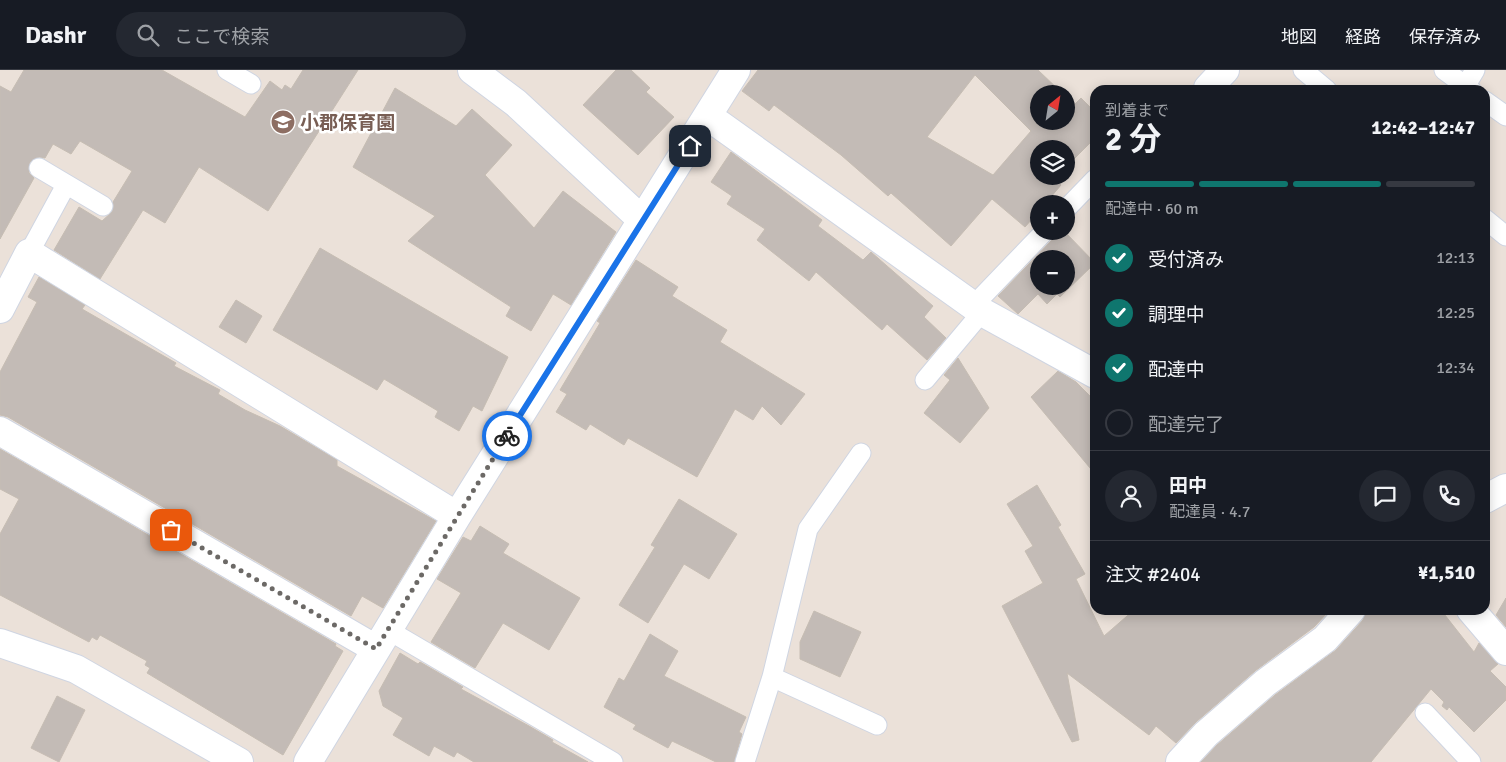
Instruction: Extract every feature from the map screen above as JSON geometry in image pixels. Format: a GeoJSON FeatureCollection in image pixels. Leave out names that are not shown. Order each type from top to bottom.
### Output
{"type":"FeatureCollection","features":[{"type":"Feature","properties":{"kind":"street"},"geometry":{"type":"LineString","coordinates":[[472,70],[516,103],[642,220]]}},
{"type":"Feature","properties":{"kind":"street"},"geometry":{"type":"LineString","coordinates":[[308,762],[457,516],[642,220],[709,117],[736,70]]}},
{"type":"Feature","properties":{"kind":"street"},"geometry":{"type":"LineString","coordinates":[[709,117],[978,309],[1090,371]]}},
{"type":"Feature","properties":{"kind":"street"},"geometry":{"type":"LineString","coordinates":[[0,310],[29,253],[457,516]]}},
{"type":"Feature","properties":{"kind":"street"},"geometry":{"type":"LineString","coordinates":[[0,431],[382,639]]}},
{"type":"Feature","properties":{"kind":"street"},"geometry":{"type":"LineString","coordinates":[[1490,496],[1506,488]]}},
{"type":"Feature","properties":{"kind":"street"},"geometry":{"type":"LineString","coordinates":[[1180,762],[1206,734],[1265,682],[1325,639],[1347,615]]}},
{"type":"Feature","properties":{"kind":"street"},"geometry":{"type":"LineString","coordinates":[[1474,615],[1506,651]]}},
{"type":"Feature","properties":{"kind":"street"},"geometry":{"type":"LineString","coordinates":[[0,644],[76,669],[240,762]]}},
{"type":"Feature","properties":{"kind":"lane"},"geometry":{"type":"LineString","coordinates":[[227,70],[251,84]]}},
{"type":"Feature","properties":{"kind":"lane"},"geometry":{"type":"LineString","coordinates":[[1302,70],[1321,85]]}},
{"type":"Feature","properties":{"kind":"lane"},"geometry":{"type":"LineString","coordinates":[[1444,70],[1468,84]]}},
{"type":"Feature","properties":{"kind":"lane"},"geometry":{"type":"LineString","coordinates":[[1490,105],[1506,116]]}},
{"type":"Feature","properties":{"kind":"lane"},"geometry":{"type":"LineString","coordinates":[[39,168],[103,206]]}},
{"type":"Feature","properties":{"kind":"lane"},"geometry":{"type":"LineString","coordinates":[[1075,200],[1090,184]]}},
{"type":"Feature","properties":{"kind":"lane"},"geometry":{"type":"LineString","coordinates":[[29,253],[66,185]]}},
{"type":"Feature","properties":{"kind":"lane"},"geometry":{"type":"LineString","coordinates":[[1490,223],[1506,236]]}},
{"type":"Feature","properties":{"kind":"lane"},"geometry":{"type":"LineString","coordinates":[[925,380],[978,309],[1037,240]]}},
{"type":"Feature","properties":{"kind":"lane"},"geometry":{"type":"LineString","coordinates":[[745,762],[772,677],[808,529],[861,453]]}},
{"type":"Feature","properties":{"kind":"lane"},"geometry":{"type":"LineString","coordinates":[[382,639],[613,762]]}},
{"type":"Feature","properties":{"kind":"lane"},"geometry":{"type":"LineString","coordinates":[[772,677],[877,725]]}},
{"type":"Feature","properties":{"kind":"lane"},"geometry":{"type":"LineString","coordinates":[[1425,713],[1471,762]]}},
{"type":"Feature","properties":{"kind":"building"},"geometry":{"type":"Polygon","coordinates":[[[24,70],[162,70],[245,117],[270,81],[282,90],[285,85],[291,89],[303,70],[358,70],[268,211],[199,167],[165,223],[143,210],[100,279],[54,250],[79,207],[102,221],[112,212],[113,202],[132,171],[80,141],[71,154],[53,144],[45,158],[39,157],[30,162],[29,173],[34,178],[0,239],[0,86],[11,92],[24,70]]]}},
{"type":"Feature","properties":{"kind":"building"},"geometry":{"type":"Polygon","coordinates":[[[616,70],[631,70],[650,88],[646,92],[674,117],[638,155],[583,105],[616,70]]]}},
{"type":"Feature","properties":{"kind":"building"},"geometry":{"type":"Polygon","coordinates":[[[758,70],[1038,70],[1054,85],[1030,85],[1030,130],[1075,130],[1075,104],[1081,98],[1090,107],[1090,143],[1075,158],[1075,140],[1030,140],[1030,185],[1061,185],[1053,195],[1030,195],[1030,221],[1025,227],[992,199],[951,246],[891,193],[888,196],[841,155],[774,105],[769,111],[742,91],[758,70]],[[975,75],[927,137],[993,175],[1031,131],[975,75]]]}},
{"type":"Feature","properties":{"kind":"building"},"geometry":{"type":"Polygon","coordinates":[[[395,88],[456,126],[472,109],[512,145],[485,175],[534,228],[563,191],[616,232],[571,305],[553,294],[531,331],[506,316],[511,307],[408,241],[435,216],[353,167],[395,88]]]}},
{"type":"Feature","properties":{"kind":"building"},"geometry":{"type":"Polygon","coordinates":[[[731,152],[822,220],[818,226],[863,260],[871,252],[933,306],[924,317],[946,338],[927,360],[887,324],[882,330],[816,272],[809,281],[757,240],[765,229],[727,204],[732,196],[711,182],[731,152]]]}},
{"type":"Feature","properties":{"kind":"building"},"geometry":{"type":"Polygon","coordinates":[[[1052,240],[1073,240],[1090,258],[1090,268],[1075,282],[1075,250],[1042,250],[1052,240]]]}},
{"type":"Feature","properties":{"kind":"building"},"geometry":{"type":"Polygon","coordinates":[[[320,248],[508,357],[482,411],[473,406],[459,431],[435,417],[438,411],[384,379],[377,390],[273,330],[320,248]]]}},
{"type":"Feature","properties":{"kind":"building"},"geometry":{"type":"Polygon","coordinates":[[[636,260],[678,287],[672,296],[727,330],[720,342],[805,394],[781,425],[762,406],[753,420],[735,409],[697,477],[628,438],[624,445],[590,424],[586,430],[556,412],[567,394],[560,390],[600,323],[597,321],[636,260]]]}},
{"type":"Feature","properties":{"kind":"building"},"geometry":{"type":"Polygon","coordinates":[[[1030,263],[1030,295],[1037,295],[1018,314],[998,296],[1030,263]]]}},
{"type":"Feature","properties":{"kind":"building"},"geometry":{"type":"Polygon","coordinates":[[[39,277],[85,305],[82,309],[176,363],[174,366],[220,390],[218,394],[245,410],[280,426],[337,460],[337,466],[436,521],[383,608],[362,596],[351,616],[8,417],[0,415],[0,372],[37,302],[28,297],[39,277]]]}},
{"type":"Feature","properties":{"kind":"building"},"geometry":{"type":"Polygon","coordinates":[[[1039,295],[1056,295],[1047,304],[1039,295]]]}},
{"type":"Feature","properties":{"kind":"building"},"geometry":{"type":"Polygon","coordinates":[[[236,300],[262,316],[246,343],[219,327],[236,300]]]}},
{"type":"Feature","properties":{"kind":"building"},"geometry":{"type":"Polygon","coordinates":[[[958,358],[989,408],[960,443],[924,413],[950,380],[944,375],[958,358]]]}},
{"type":"Feature","properties":{"kind":"building"},"geometry":{"type":"Polygon","coordinates":[[[1058,371],[1076,382],[1090,396],[1090,468],[1031,397],[1058,371]]]}},
{"type":"Feature","properties":{"kind":"building"},"geometry":{"type":"Polygon","coordinates":[[[0,449],[336,644],[335,646],[343,651],[283,755],[147,673],[150,668],[145,665],[147,661],[100,635],[97,640],[92,637],[89,642],[0,595],[0,534],[19,499],[0,489],[0,449]]]}},
{"type":"Feature","properties":{"kind":"building"},"geometry":{"type":"Polygon","coordinates":[[[1037,485],[1061,525],[1058,527],[1085,574],[1076,579],[1090,608],[1090,615],[1094,615],[1104,636],[1128,615],[1325,615],[1314,627],[1255,671],[1196,722],[1176,743],[1156,726],[1149,735],[1067,673],[1079,740],[1072,742],[1002,606],[1043,583],[1025,551],[1033,546],[1007,504],[1037,485]]]}},
{"type":"Feature","properties":{"kind":"building"},"geometry":{"type":"Polygon","coordinates":[[[679,499],[737,534],[709,579],[684,564],[648,623],[619,605],[655,547],[651,545],[679,499]]]}},
{"type":"Feature","properties":{"kind":"building"},"geometry":{"type":"Polygon","coordinates":[[[480,526],[509,544],[503,553],[580,598],[549,650],[503,623],[475,668],[431,642],[461,593],[437,579],[463,537],[471,541],[480,526]]]}},
{"type":"Feature","properties":{"kind":"building"},"geometry":{"type":"Polygon","coordinates":[[[1506,598],[1506,627],[1496,615],[1506,598]]]}},
{"type":"Feature","properties":{"kind":"building"},"geometry":{"type":"Polygon","coordinates":[[[814,611],[861,632],[840,677],[800,659],[800,642],[814,611]]]}},
{"type":"Feature","properties":{"kind":"building"},"geometry":{"type":"Polygon","coordinates":[[[1364,615],[1445,615],[1474,652],[1479,643],[1498,664],[1490,671],[1506,687],[1506,700],[1474,732],[1449,707],[1447,710],[1442,706],[1444,702],[1431,689],[1371,762],[1201,762],[1217,745],[1275,695],[1336,650],[1363,620],[1364,615]]]}},
{"type":"Feature","properties":{"kind":"building"},"geometry":{"type":"Polygon","coordinates":[[[650,634],[678,651],[664,676],[746,717],[739,732],[742,734],[734,762],[716,762],[672,741],[668,748],[633,729],[636,725],[604,707],[619,678],[624,681],[650,634]]]}},
{"type":"Feature","properties":{"kind":"building"},"geometry":{"type":"Polygon","coordinates":[[[400,653],[418,664],[420,662],[463,687],[461,689],[529,726],[553,740],[552,742],[588,762],[474,762],[457,752],[454,757],[434,746],[429,756],[393,735],[403,718],[383,706],[379,691],[400,653]]]}},
{"type":"Feature","properties":{"kind":"building"},"geometry":{"type":"Polygon","coordinates":[[[57,696],[85,710],[59,762],[31,748],[57,696]]]}},
{"type":"Feature","properties":{"kind":"way so far"},"geometry":{"type":"LineString","coordinates":[[171,530],[376,649],[507,436]]}},
{"type":"Feature","properties":{"kind":"place","name":"小郡保育園"},"geometry":{"type":"Point","coordinates":[283,122]}},
{"type":"Feature","properties":{"kind":"route"},"geometry":{"type":"LineString","coordinates":[[507,436],[690,146]]}}]}
